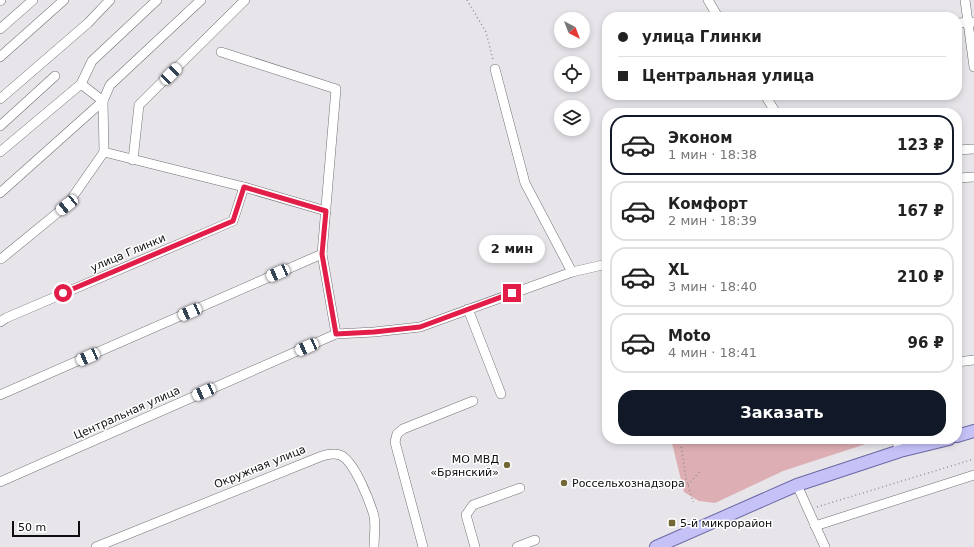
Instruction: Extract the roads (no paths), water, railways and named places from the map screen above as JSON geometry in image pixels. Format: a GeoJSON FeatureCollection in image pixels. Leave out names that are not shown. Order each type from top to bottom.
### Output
{"type":"FeatureCollection","features":[{"type":"Feature","properties":{"kind":"main road"},"geometry":{"type":"LineString","coordinates":[[962,435],[974,431]]}},
{"type":"Feature","properties":{"kind":"main road"},"geometry":{"type":"LineString","coordinates":[[656,547],[797,485],[900,451],[929,444]]}},
{"type":"Feature","properties":{"kind":"street"},"geometry":{"type":"LineString","coordinates":[[0,29],[33,0]]}},
{"type":"Feature","properties":{"kind":"street"},"geometry":{"type":"LineString","coordinates":[[0,57],[64,0]]}},
{"type":"Feature","properties":{"kind":"street"},"geometry":{"type":"LineString","coordinates":[[0,99],[88,23],[110,0]]}},
{"type":"Feature","properties":{"kind":"street"},"geometry":{"type":"LineString","coordinates":[[0,152],[81,84],[92,60],[157,0]]}},
{"type":"Feature","properties":{"kind":"street"},"geometry":{"type":"LineString","coordinates":[[0,193],[103,101],[110,85],[201,0]]}},
{"type":"Feature","properties":{"kind":"street"},"geometry":{"type":"LineString","coordinates":[[133,160],[139,105],[245,0]]}},
{"type":"Feature","properties":{"kind":"street"},"geometry":{"type":"LineString","coordinates":[[708,0],[715,12]]}},
{"type":"Feature","properties":{"kind":"street"},"geometry":{"type":"LineString","coordinates":[[965,0],[971,22],[974,67]]}},
{"type":"Feature","properties":{"kind":"street"},"geometry":{"type":"LineString","coordinates":[[221,52],[336,89],[322,254],[336,334]]}},
{"type":"Feature","properties":{"kind":"street"},"geometry":{"type":"LineString","coordinates":[[494,69],[525,183],[572,272]]}},
{"type":"Feature","properties":{"kind":"street"},"geometry":{"type":"LineString","coordinates":[[0,126],[55,76]]}},
{"type":"Feature","properties":{"kind":"street"},"geometry":{"type":"LineString","coordinates":[[81,84],[103,101]]}},
{"type":"Feature","properties":{"kind":"street"},"geometry":{"type":"LineString","coordinates":[[1,258],[67,205],[104,152],[103,101]]}},
{"type":"Feature","properties":{"kind":"street"},"geometry":{"type":"LineString","coordinates":[[962,150],[974,149]]}},
{"type":"Feature","properties":{"kind":"street"},"geometry":{"type":"LineString","coordinates":[[104,152],[151,165],[244,187],[326,211]]}},
{"type":"Feature","properties":{"kind":"street"},"geometry":{"type":"LineString","coordinates":[[962,177],[974,176]]}},
{"type":"Feature","properties":{"kind":"street","name":"улица Глинки"},"geometry":{"type":"LineString","coordinates":[[0,322],[6,318],[233,221],[244,187]]}},
{"type":"Feature","properties":{"kind":"street"},"geometry":{"type":"LineString","coordinates":[[0,395],[322,254]]}},
{"type":"Feature","properties":{"kind":"street","name":"Центральная улица"},"geometry":{"type":"LineString","coordinates":[[0,482],[336,334],[414,328],[572,272],[602,265]]}},
{"type":"Feature","properties":{"kind":"street"},"geometry":{"type":"LineString","coordinates":[[468,309],[500,394]]}},
{"type":"Feature","properties":{"kind":"street"},"geometry":{"type":"LineString","coordinates":[[962,361],[974,360]]}},
{"type":"Feature","properties":{"kind":"street"},"geometry":{"type":"LineString","coordinates":[[423,547],[395,442],[397,434],[403,429],[473,401]]}},
{"type":"Feature","properties":{"kind":"street"},"geometry":{"type":"LineString","coordinates":[[898,444],[900,451]]}},
{"type":"Feature","properties":{"kind":"street","name":"Окружная улица"},"geometry":{"type":"LineString","coordinates":[[96,547],[322,456],[334,453],[342,455],[351,466],[364,488],[374,517],[374,547]]}},
{"type":"Feature","properties":{"kind":"street"},"geometry":{"type":"LineString","coordinates":[[815,526],[974,475]]}},
{"type":"Feature","properties":{"kind":"street"},"geometry":{"type":"LineString","coordinates":[[797,485],[825,547]]}},
{"type":"Feature","properties":{"kind":"street"},"geometry":{"type":"LineString","coordinates":[[475,547],[466,515],[473,505],[520,488]]}},
{"type":"Feature","properties":{"kind":"street"},"geometry":{"type":"LineString","coordinates":[[517,547],[535,540]]}},
{"type":"Feature","properties":{"kind":"place","name":"МО МВД «Брянский»"},"geometry":{"type":"Point","coordinates":[507,465]}},
{"type":"Feature","properties":{"kind":"place","name":"Россельхознадзора"},"geometry":{"type":"Point","coordinates":[564,483]}},
{"type":"Feature","properties":{"kind":"place","name":"5-й микрорайон"},"geometry":{"type":"Point","coordinates":[672,523]}}]}
